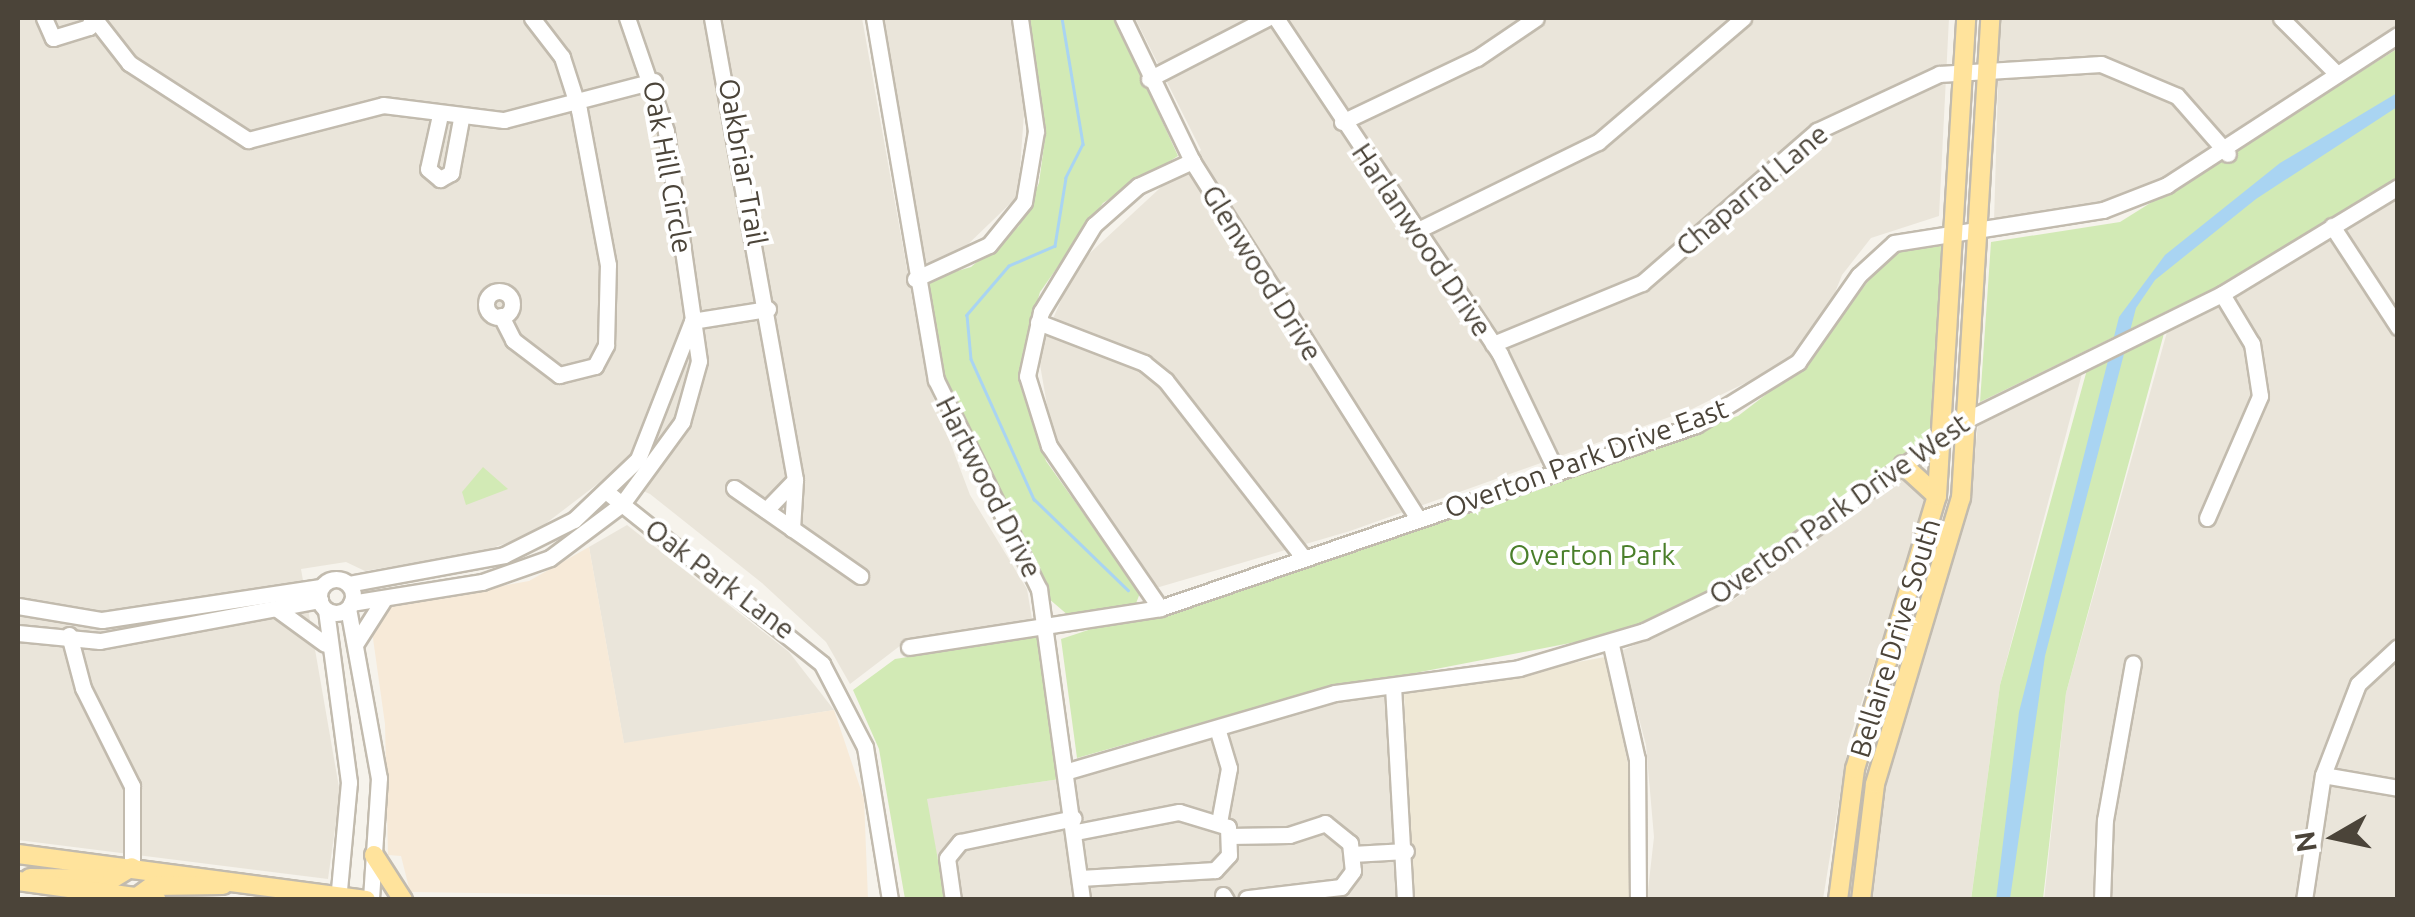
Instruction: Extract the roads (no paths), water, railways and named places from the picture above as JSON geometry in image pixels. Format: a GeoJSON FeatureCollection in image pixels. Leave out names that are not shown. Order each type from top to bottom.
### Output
{"type":"FeatureCollection","features":[{"type":"Feature","properties":{"kind":"main road","name":"Bellaire Drive South"},"geometry":{"type":"LineString","coordinates":[[1838,900],[1842,839],[1854,768],[1907,613],[1938,496],[1945,436],[1944,300],[1956,231],[1966,18]]}},
{"type":"Feature","properties":{"kind":"main road","name":"Bellaire Drive South"},"geometry":{"type":"LineString","coordinates":[[1861,900],[1864,841],[1956,518],[1970,418],[1983,228],[1990,18]]}},
{"type":"Feature","properties":{"kind":"main road"},"geometry":{"type":"LineString","coordinates":[[1903,465],[1938,496]]}},
{"type":"Feature","properties":{"kind":"main road"},"geometry":{"type":"LineString","coordinates":[[1907,613],[1927,621]]}},
{"type":"Feature","properties":{"kind":"main road"},"geometry":{"type":"LineString","coordinates":[[1842,839],[1864,841]]}},
{"type":"Feature","properties":{"kind":"main road"},"geometry":{"type":"LineString","coordinates":[[18,854],[368,900]]}},
{"type":"Feature","properties":{"kind":"main road"},"geometry":{"type":"LineString","coordinates":[[374,856],[404,900]]}},
{"type":"Feature","properties":{"kind":"main road"},"geometry":{"type":"LineString","coordinates":[[22,881],[52,873],[112,879],[132,867]]}},
{"type":"Feature","properties":{"kind":"main road"},"geometry":{"type":"LineString","coordinates":[[22,881],[157,900]]}},
{"type":"Feature","properties":{"kind":"main road"},"geometry":{"type":"LineString","coordinates":[[136,897],[152,886],[248,883]]}},
{"type":"Feature","properties":{"kind":"street"},"geometry":{"type":"LineString","coordinates":[[44,18],[52,38],[69,25],[93,18],[116,52],[236,139],[383,104],[461,120],[576,102],[654,81]]}},
{"type":"Feature","properties":{"kind":"street"},"geometry":{"type":"LineString","coordinates":[[501,316],[513,340],[559,375],[595,366],[606,344],[608,265],[576,102],[562,57],[532,18]]}},
{"type":"Feature","properties":{"kind":"street","name":"Oak Hill Circle"},"geometry":{"type":"LineString","coordinates":[[322,599],[349,605],[514,572],[578,542],[622,504],[688,409],[699,362],[654,81],[627,18]]}},
{"type":"Feature","properties":{"kind":"street","name":"Oakbriar Trail"},"geometry":{"type":"LineString","coordinates":[[712,18],[768,309],[794,480],[792,529]]}},
{"type":"Feature","properties":{"kind":"street","name":"Hartwood Drive"},"geometry":{"type":"LineString","coordinates":[[874,18],[915,279],[946,410],[1029,563],[1047,626],[1082,900]]}},
{"type":"Feature","properties":{"kind":"street"},"geometry":{"type":"LineString","coordinates":[[915,279],[990,245],[1024,202],[1036,131],[1020,18]]}},
{"type":"Feature","properties":{"kind":"street","name":"Glenwood Drive"},"geometry":{"type":"LineString","coordinates":[[1123,18],[1192,160],[1418,518]]}},
{"type":"Feature","properties":{"kind":"street"},"geometry":{"type":"LineString","coordinates":[[1150,79],[1267,18]]}},
{"type":"Feature","properties":{"kind":"street","name":"Harlanwood Drive"},"geometry":{"type":"LineString","coordinates":[[1276,18],[1414,232],[1493,344],[1555,469]]}},
{"type":"Feature","properties":{"kind":"street"},"geometry":{"type":"LineString","coordinates":[[1342,122],[1478,58],[1536,18]]}},
{"type":"Feature","properties":{"kind":"street"},"geometry":{"type":"LineString","coordinates":[[1414,232],[1598,142],[1742,18]]}},
{"type":"Feature","properties":{"kind":"street"},"geometry":{"type":"LineString","coordinates":[[2281,18],[2335,72]]}},
{"type":"Feature","properties":{"kind":"street","name":"Overton Park Drive East"},"geometry":{"type":"LineString","coordinates":[[909,647],[1160,608],[1555,469],[1696,424],[1770,385],[1820,337],[1882,251],[1956,231],[2103,210],[2228,154],[2335,72],[2398,35]]}},
{"type":"Feature","properties":{"kind":"street","name":"Chaparral Lane"},"geometry":{"type":"LineString","coordinates":[[1493,344],[1642,282],[1817,131],[1882,95],[1962,70],[2092,62],[2131,72],[2196,112],[2228,154]]}},
{"type":"Feature","properties":{"kind":"street"},"geometry":{"type":"LineString","coordinates":[[440,116],[428,169],[440,179],[451,174],[461,120]]}},
{"type":"Feature","properties":{"kind":"street"},"geometry":{"type":"LineString","coordinates":[[1160,608],[1039,428],[1026,376],[1038,322],[1112,204],[1192,160]]}},
{"type":"Feature","properties":{"kind":"street","name":"Overton Park Drive West"},"geometry":{"type":"LineString","coordinates":[[1068,771],[1218,728],[1393,686],[1611,645],[1723,593],[1970,418],[2103,348],[2222,294],[2398,186]]}},
{"type":"Feature","properties":{"kind":"street"},"geometry":{"type":"LineString","coordinates":[[2332,226],[2398,327]]}},
{"type":"Feature","properties":{"kind":"street"},"geometry":{"type":"LineString","coordinates":[[2207,518],[2260,396],[2252,344],[2222,294]]}},
{"type":"Feature","properties":{"kind":"street"},"geometry":{"type":"LineString","coordinates":[[692,321],[768,309]]}},
{"type":"Feature","properties":{"kind":"street","name":"Oak Hill Circle"},"geometry":{"type":"LineString","coordinates":[[322,599],[348,584],[504,555],[608,494],[660,417],[692,321]]}},
{"type":"Feature","properties":{"kind":"street"},"geometry":{"type":"LineString","coordinates":[[1038,322],[1144,363],[1166,381],[1304,557]]}},
{"type":"Feature","properties":{"kind":"street"},"geometry":{"type":"LineString","coordinates":[[766,510],[794,480]]}},
{"type":"Feature","properties":{"kind":"street"},"geometry":{"type":"LineString","coordinates":[[734,488],[860,576]]}},
{"type":"Feature","properties":{"kind":"street","name":"Oak Park Lane"},"geometry":{"type":"LineString","coordinates":[[608,494],[796,635],[844,696],[876,789],[890,900]]}},
{"type":"Feature","properties":{"kind":"street"},"geometry":{"type":"LineString","coordinates":[[348,584],[379,778],[368,900]]}},
{"type":"Feature","properties":{"kind":"street"},"geometry":{"type":"LineString","coordinates":[[18,632],[69,641],[322,599]]}},
{"type":"Feature","properties":{"kind":"street"},"geometry":{"type":"LineString","coordinates":[[18,606],[69,618],[322,599]]}},
{"type":"Feature","properties":{"kind":"street"},"geometry":{"type":"LineString","coordinates":[[322,599],[326,647],[349,782],[338,898]]}},
{"type":"Feature","properties":{"kind":"street"},"geometry":{"type":"LineString","coordinates":[[356,643],[384,599]]}},
{"type":"Feature","properties":{"kind":"street"},"geometry":{"type":"LineString","coordinates":[[278,609],[304,621],[326,647]]}},
{"type":"Feature","properties":{"kind":"street"},"geometry":{"type":"LineString","coordinates":[[69,618],[69,641],[132,786],[132,867]]}},
{"type":"Feature","properties":{"kind":"street"},"geometry":{"type":"LineString","coordinates":[[1611,645],[1637,759],[1638,900]]}},
{"type":"Feature","properties":{"kind":"street"},"geometry":{"type":"LineString","coordinates":[[2304,900],[2323,775],[2358,684],[2398,647]]}},
{"type":"Feature","properties":{"kind":"street"},"geometry":{"type":"LineString","coordinates":[[2102,900],[2104,820],[2133,662]]}},
{"type":"Feature","properties":{"kind":"street"},"geometry":{"type":"LineString","coordinates":[[1393,686],[1406,852],[1404,900]]}},
{"type":"Feature","properties":{"kind":"street"},"geometry":{"type":"LineString","coordinates":[[1214,815],[1229,768],[1218,728]]}},
{"type":"Feature","properties":{"kind":"street"},"geometry":{"type":"LineString","coordinates":[[2323,775],[2398,788]]}},
{"type":"Feature","properties":{"kind":"street"},"geometry":{"type":"LineString","coordinates":[[953,900],[947,858],[960,842],[1075,825],[1214,815]]}},
{"type":"Feature","properties":{"kind":"street"},"geometry":{"type":"LineString","coordinates":[[1080,878],[1208,871],[1226,862],[1229,836],[1214,815]]}},
{"type":"Feature","properties":{"kind":"street"},"geometry":{"type":"LineString","coordinates":[[1229,836],[1290,835],[1325,823],[1348,836],[1351,878],[1334,890],[1247,898]]}},
{"type":"Feature","properties":{"kind":"street"},"geometry":{"type":"LineString","coordinates":[[1352,854],[1406,852]]}},
{"type":"Feature","properties":{"kind":"water"},"geometry":{"type":"Polygon","coordinates":[[[2397,93],[2397,107],[2256,199],[2155,280],[2136,308],[2045,656],[2010,899],[1996,900],[2019,712],[2119,317],[2165,255],[2280,163],[2397,93]]]}},
{"type":"Feature","properties":{"kind":"waterway"},"geometry":{"type":"LineString","coordinates":[[1062,18],[1083,144],[1066,178],[1055,246],[1009,266],[967,315],[971,359],[1034,499],[1128,590]]}},
{"type":"Feature","properties":{"kind":"park label","name":"Overton Park"},"geometry":{"type":"Point","coordinates":[1592,555]}}]}
